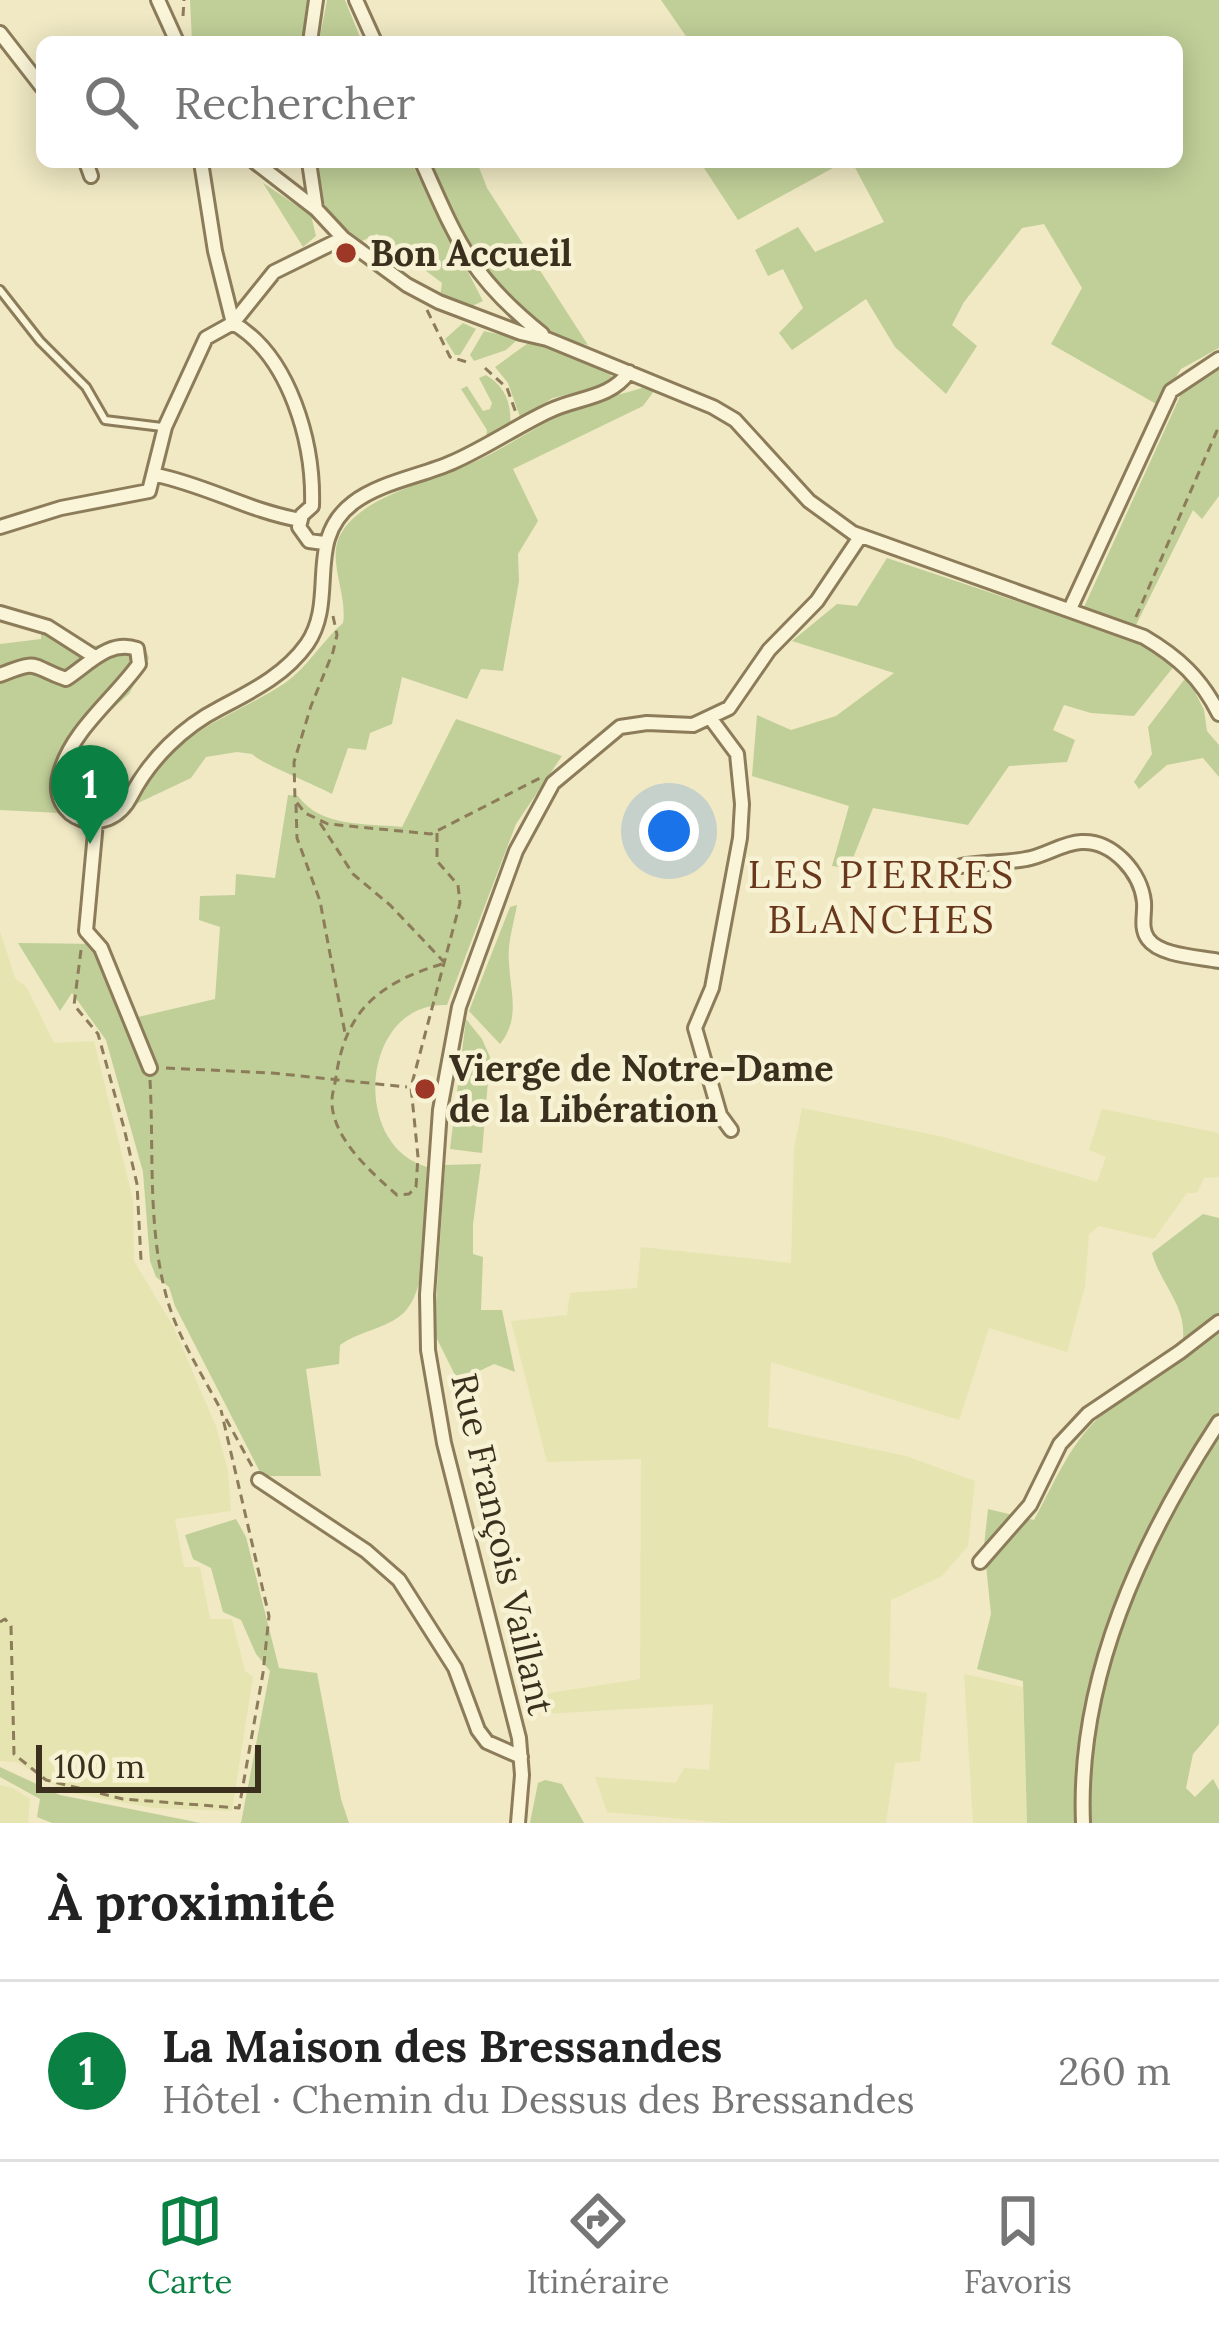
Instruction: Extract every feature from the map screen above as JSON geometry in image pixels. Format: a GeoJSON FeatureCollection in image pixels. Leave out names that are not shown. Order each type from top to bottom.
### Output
{"type":"FeatureCollection","features":[{"type":"Feature","properties":{"kind":"street"},"geometry":{"type":"LineString","coordinates":[[158,0],[173,36]]}},
{"type":"Feature","properties":{"kind":"street"},"geometry":{"type":"LineString","coordinates":[[311,36],[316,0]]}},
{"type":"Feature","properties":{"kind":"street"},"geometry":{"type":"LineString","coordinates":[[356,0],[371,36]]}},
{"type":"Feature","properties":{"kind":"street"},"geometry":{"type":"LineString","coordinates":[[0,33],[36,78]]}},
{"type":"Feature","properties":{"kind":"street"},"geometry":{"type":"LineString","coordinates":[[202,168],[233,323],[259,341],[292,399],[309,456],[312,506],[300,520]]}},
{"type":"Feature","properties":{"kind":"street"},"geometry":{"type":"LineString","coordinates":[[263,168],[316,209],[343,238],[413,288],[470,315],[548,339],[629,372],[735,420],[820,511],[860,537],[1130,632],[1177,656],[1219,714]]}},
{"type":"Feature","properties":{"kind":"street"},"geometry":{"type":"LineString","coordinates":[[310,168],[316,209]]}},
{"type":"Feature","properties":{"kind":"street"},"geometry":{"type":"LineString","coordinates":[[425,168],[461,247],[490,290],[548,339]]}},
{"type":"Feature","properties":{"kind":"street"},"geometry":{"type":"LineString","coordinates":[[0,527],[61,508],[149,491],[165,427],[200,345],[212,332],[233,323],[274,272],[343,238]]}},
{"type":"Feature","properties":{"kind":"street"},"geometry":{"type":"LineString","coordinates":[[470,315],[483,313],[489,306],[490,290]]}},
{"type":"Feature","properties":{"kind":"street"},"geometry":{"type":"LineString","coordinates":[[1070,609],[1171,391],[1219,359]]}},
{"type":"Feature","properties":{"kind":"street"},"geometry":{"type":"LineString","coordinates":[[0,675],[37,664],[66,679],[95,657],[130,646],[137,650],[141,659],[122,688],[74,741],[60,771],[58,789],[64,806],[77,818],[112,819],[126,808],[153,763],[187,729],[258,688],[299,654],[313,635],[323,601],[324,544],[337,519],[361,497],[456,461],[551,410],[609,391],[629,372]]}},
{"type":"Feature","properties":{"kind":"street"},"geometry":{"type":"LineString","coordinates":[[156,475],[190,482],[262,514],[300,520]]}},
{"type":"Feature","properties":{"kind":"street"},"geometry":{"type":"LineString","coordinates":[[312,506],[326,506],[337,519]]}},
{"type":"Feature","properties":{"kind":"street"},"geometry":{"type":"LineString","coordinates":[[300,520],[304,538],[324,544]]}},
{"type":"Feature","properties":{"kind":"street"},"geometry":{"type":"LineString","coordinates":[[731,1130],[720,1115],[694,1028],[712,988],[737,857],[742,803],[737,754],[711,719],[736,700],[769,650],[817,601],[860,537]]}},
{"type":"Feature","properties":{"kind":"street"},"geometry":{"type":"LineString","coordinates":[[0,613],[48,627],[95,657]]}},
{"type":"Feature","properties":{"kind":"street"},"geometry":{"type":"LineString","coordinates":[[1190,670],[1219,687]]}},
{"type":"Feature","properties":{"kind":"street","name":"Rue François Vaillant"},"geometry":{"type":"LineString","coordinates":[[518,1823],[521,1757],[514,1714],[484,1611],[433,1391],[427,1295],[440,1110],[459,1007],[516,851],[544,796],[562,774],[620,727],[683,726],[711,719]]}},
{"type":"Feature","properties":{"kind":"street"},"geometry":{"type":"LineString","coordinates":[[96,822],[86,931],[101,948],[149,1068]]}},
{"type":"Feature","properties":{"kind":"street"},"geometry":{"type":"LineString","coordinates":[[961,866],[1023,860],[1082,842],[1095,844],[1116,854],[1137,879],[1144,899],[1144,932],[1150,942],[1219,961]]}},
{"type":"Feature","properties":{"kind":"street"},"geometry":{"type":"LineString","coordinates":[[980,1562],[1030,1505],[1060,1444],[1088,1414],[1219,1322]]}},
{"type":"Feature","properties":{"kind":"street"},"geometry":{"type":"LineString","coordinates":[[1083,1823],[1089,1713],[1126,1588],[1219,1422]]}},
{"type":"Feature","properties":{"kind":"street"},"geometry":{"type":"LineString","coordinates":[[259,1480],[289,1503],[318,1516],[399,1580],[454,1668],[478,1730],[488,1742],[521,1757]]}},
{"type":"Feature","properties":{"kind":"lane"},"geometry":{"type":"LineString","coordinates":[[0,290],[40,341],[86,387],[105,421],[165,427]]}},
{"type":"Feature","properties":{"kind":"path"},"geometry":{"type":"LineString","coordinates":[[413,288],[444,350],[457,361],[467,362]]}},
{"type":"Feature","properties":{"kind":"path"},"geometry":{"type":"LineString","coordinates":[[484,368],[512,396],[516,421],[512,432]]}},
{"type":"Feature","properties":{"kind":"path"},"geometry":{"type":"LineString","coordinates":[[1130,632],[1219,426]]}},
{"type":"Feature","properties":{"kind":"path"},"geometry":{"type":"LineString","coordinates":[[323,601],[338,635],[298,744],[293,778],[297,838],[320,901],[347,1036]]}},
{"type":"Feature","properties":{"kind":"path"},"geometry":{"type":"LineString","coordinates":[[320,822],[437,833],[538,778],[562,774]]}},
{"type":"Feature","properties":{"kind":"path"},"geometry":{"type":"LineString","coordinates":[[296,802],[320,822],[353,874],[445,963]]}},
{"type":"Feature","properties":{"kind":"path"},"geometry":{"type":"LineString","coordinates":[[437,833],[437,861],[460,892],[445,963],[411,1087],[417,1182],[404,1196],[369,1168],[344,1137],[332,1106],[336,1079],[347,1036],[360,1010],[399,979],[445,963]]}},
{"type":"Feature","properties":{"kind":"path"},"geometry":{"type":"LineString","coordinates":[[86,931],[74,1005],[98,1034],[124,1128],[137,1184],[141,1260]]}},
{"type":"Feature","properties":{"kind":"path"},"geometry":{"type":"LineString","coordinates":[[259,1480],[173,1316],[164,1285],[157,1243],[149,1068],[222,1069],[411,1087]]}},
{"type":"Feature","properties":{"kind":"path"},"geometry":{"type":"LineString","coordinates":[[0,1622],[4,1619],[11,1626],[14,1754],[46,1780],[123,1799],[239,1808],[269,1616],[221,1410]]}},
{"type":"Feature","properties":{"kind":"green space"},"geometry":{"type":"Polygon","coordinates":[[[190,0],[309,0],[302,36],[192,36],[190,0]]]}},
{"type":"Feature","properties":{"kind":"green space"},"geometry":{"type":"Polygon","coordinates":[[[327,0],[345,0],[360,36],[320,36],[327,0]]]}},
{"type":"Feature","properties":{"kind":"green space"},"geometry":{"type":"Polygon","coordinates":[[[661,0],[1219,0],[1219,348],[1181,369],[1158,405],[1051,344],[1082,288],[1044,224],[1022,228],[964,302],[952,325],[977,346],[946,394],[895,347],[866,299],[792,350],[779,333],[803,308],[783,269],[768,276],[755,250],[798,227],[815,252],[884,222],[855,168],[1183,168],[1183,36],[686,36],[661,0]]]}},
{"type":"Feature","properties":{"kind":"green space"},"geometry":{"type":"Polygon","coordinates":[[[314,168],[414,168],[483,301],[470,307],[440,297],[442,283],[377,234],[362,241],[350,232],[333,216],[314,168]]]}},
{"type":"Feature","properties":{"kind":"green space"},"geometry":{"type":"Polygon","coordinates":[[[434,168],[479,168],[487,188],[588,345],[557,336],[508,299],[457,218],[434,168]]]}},
{"type":"Feature","properties":{"kind":"green space"},"geometry":{"type":"Polygon","coordinates":[[[704,168],[833,168],[738,220],[704,168]]]}},
{"type":"Feature","properties":{"kind":"green space"},"geometry":{"type":"Polygon","coordinates":[[[263,183],[311,215],[316,236],[303,247],[263,183]]]}},
{"type":"Feature","properties":{"kind":"green space"},"geometry":{"type":"Polygon","coordinates":[[[463,323],[476,329],[460,355],[455,355],[445,339],[463,323]]]}},
{"type":"Feature","properties":{"kind":"green space"},"geometry":{"type":"Polygon","coordinates":[[[484,331],[518,339],[506,350],[474,361],[470,355],[484,331]]]}},
{"type":"Feature","properties":{"kind":"green space"},"geometry":{"type":"Polygon","coordinates":[[[531,341],[606,370],[612,383],[553,398],[520,417],[508,383],[495,367],[531,341]]]}},
{"type":"Feature","properties":{"kind":"green space"},"geometry":{"type":"Polygon","coordinates":[[[1219,366],[1219,496],[1202,519],[1193,510],[1136,625],[1084,607],[1182,392],[1219,366]]]}},
{"type":"Feature","properties":{"kind":"green space"},"geometry":{"type":"Polygon","coordinates":[[[486,375],[502,390],[510,426],[486,439],[487,430],[461,389],[467,386],[483,411],[490,409],[492,403],[479,378],[486,375]]]}},
{"type":"Feature","properties":{"kind":"green space"},"geometry":{"type":"Polygon","coordinates":[[[642,388],[654,391],[643,406],[513,469],[538,521],[518,554],[519,581],[503,671],[481,669],[467,699],[402,677],[392,724],[370,733],[366,750],[348,748],[332,794],[252,754],[237,752],[206,757],[191,778],[136,804],[150,779],[182,744],[285,683],[343,623],[336,553],[337,542],[352,519],[382,499],[486,457],[565,413],[642,388]]]}},
{"type":"Feature","properties":{"kind":"green space"},"geometry":{"type":"Polygon","coordinates":[[[887,558],[1142,643],[1175,665],[1134,716],[1091,713],[1064,705],[1053,730],[1075,740],[1067,762],[1009,766],[968,825],[873,808],[849,868],[832,866],[849,806],[752,776],[757,715],[791,730],[836,716],[894,673],[792,641],[837,604],[857,606],[887,558]]]}},
{"type":"Feature","properties":{"kind":"green space"},"geometry":{"type":"Polygon","coordinates":[[[42,620],[90,646],[143,642],[149,658],[129,694],[94,725],[75,725],[68,736],[53,778],[60,813],[0,810],[0,644],[41,639],[42,620]]]}},
{"type":"Feature","properties":{"kind":"green space"},"geometry":{"type":"Polygon","coordinates":[[[1187,676],[1204,710],[1207,731],[1219,745],[1219,777],[1203,758],[1167,765],[1139,789],[1134,782],[1152,754],[1148,727],[1187,676]]]}},
{"type":"Feature","properties":{"kind":"green space"},"geometry":{"type":"Polygon","coordinates":[[[456,719],[562,756],[516,824],[447,1005],[419,1010],[397,1026],[383,1049],[376,1076],[377,1105],[385,1132],[402,1154],[427,1167],[425,1247],[410,1305],[386,1324],[340,1345],[339,1364],[306,1369],[321,1476],[262,1476],[169,1287],[156,1277],[150,1261],[143,1172],[106,1040],[72,993],[60,1011],[18,943],[103,944],[138,1017],[215,999],[220,927],[199,920],[200,896],[235,895],[236,874],[275,878],[288,795],[298,796],[332,819],[402,827],[456,719]]]}},
{"type":"Feature","properties":{"kind":"green space"},"geometry":{"type":"Polygon","coordinates":[[[517,905],[509,955],[512,1015],[500,1044],[469,1011],[510,907],[517,905]]]}},
{"type":"Feature","properties":{"kind":"green space"},"geometry":{"type":"Polygon","coordinates":[[[0,931],[15,978],[27,988],[54,1043],[94,1041],[133,1200],[134,1261],[174,1328],[217,1429],[228,1471],[231,1511],[175,1519],[184,1567],[200,1567],[210,1619],[232,1619],[245,1671],[253,1677],[232,1811],[153,1808],[66,1792],[17,1762],[0,1761],[0,931]]]}},
{"type":"Feature","properties":{"kind":"green space"},"geometry":{"type":"Polygon","coordinates":[[[466,1019],[490,1057],[482,1153],[450,1149],[466,1019]]]}},
{"type":"Feature","properties":{"kind":"green space"},"geometry":{"type":"Polygon","coordinates":[[[802,1108],[944,1137],[1097,1182],[1106,1157],[1089,1150],[1102,1109],[1219,1133],[1219,1177],[1204,1178],[1197,1193],[1187,1193],[1154,1239],[1099,1226],[1089,1234],[1085,1286],[1067,1352],[989,1328],[959,1420],[771,1362],[768,1427],[906,1456],[975,1481],[968,1546],[942,1576],[891,1600],[889,1687],[927,1693],[920,1761],[895,1763],[886,1823],[726,1823],[607,1812],[595,1777],[676,1783],[684,1768],[709,1770],[713,1704],[543,1714],[543,1694],[640,1679],[641,1459],[547,1462],[511,1321],[567,1315],[570,1293],[637,1288],[641,1247],[791,1263],[794,1149],[802,1108]]]}},
{"type":"Feature","properties":{"kind":"green space"},"geometry":{"type":"Polygon","coordinates":[[[481,1164],[473,1254],[483,1257],[481,1310],[502,1310],[515,1372],[494,1364],[458,1381],[434,1333],[445,1165],[481,1164]]]}},
{"type":"Feature","properties":{"kind":"green space"},"geometry":{"type":"Polygon","coordinates":[[[1203,1214],[1219,1218],[1219,1724],[1193,1754],[1186,1788],[1195,1797],[1213,1779],[1219,1790],[1219,1823],[1027,1823],[1023,1681],[977,1669],[991,1614],[984,1546],[988,1509],[1034,1520],[1088,1429],[1172,1364],[1183,1326],[1152,1253],[1203,1214]]]}},
{"type":"Feature","properties":{"kind":"green space"},"geometry":{"type":"Polygon","coordinates":[[[236,1519],[246,1537],[279,1668],[317,1673],[349,1823],[241,1823],[270,1671],[256,1654],[241,1620],[223,1612],[211,1568],[193,1559],[185,1535],[236,1519]]]}},
{"type":"Feature","properties":{"kind":"green space"},"geometry":{"type":"Polygon","coordinates":[[[964,1674],[1023,1687],[1027,1823],[973,1823],[964,1674]]]}},
{"type":"Feature","properties":{"kind":"green space"},"geometry":{"type":"Polygon","coordinates":[[[0,1767],[60,1795],[201,1823],[52,1823],[37,1817],[40,1799],[0,1777],[0,1767]]]}},
{"type":"Feature","properties":{"kind":"green space"},"geometry":{"type":"Polygon","coordinates":[[[538,1783],[562,1784],[584,1823],[530,1823],[538,1783]]]}},
{"type":"Feature","properties":{"kind":"green space"},"geometry":{"type":"Polygon","coordinates":[[[0,1785],[30,1799],[28,1823],[0,1823],[0,1785]]]}},
{"type":"Feature","properties":{"kind":"place","name":"Bon Accueil"},"geometry":{"type":"Point","coordinates":[346,253]}},
{"type":"Feature","properties":{"kind":"place","name":"La Maison des Bressandes"},"geometry":{"type":"Point","coordinates":[90,844]}},
{"type":"Feature","properties":{"kind":"place","name":"Vierge de Notre-Dame de la Libération"},"geometry":{"type":"Point","coordinates":[425,1089]}},
{"type":"Feature","properties":{"kind":"district","name":"LES PIERRES BLANCHES"},"geometry":{"type":"Point","coordinates":[882,896]}}]}
